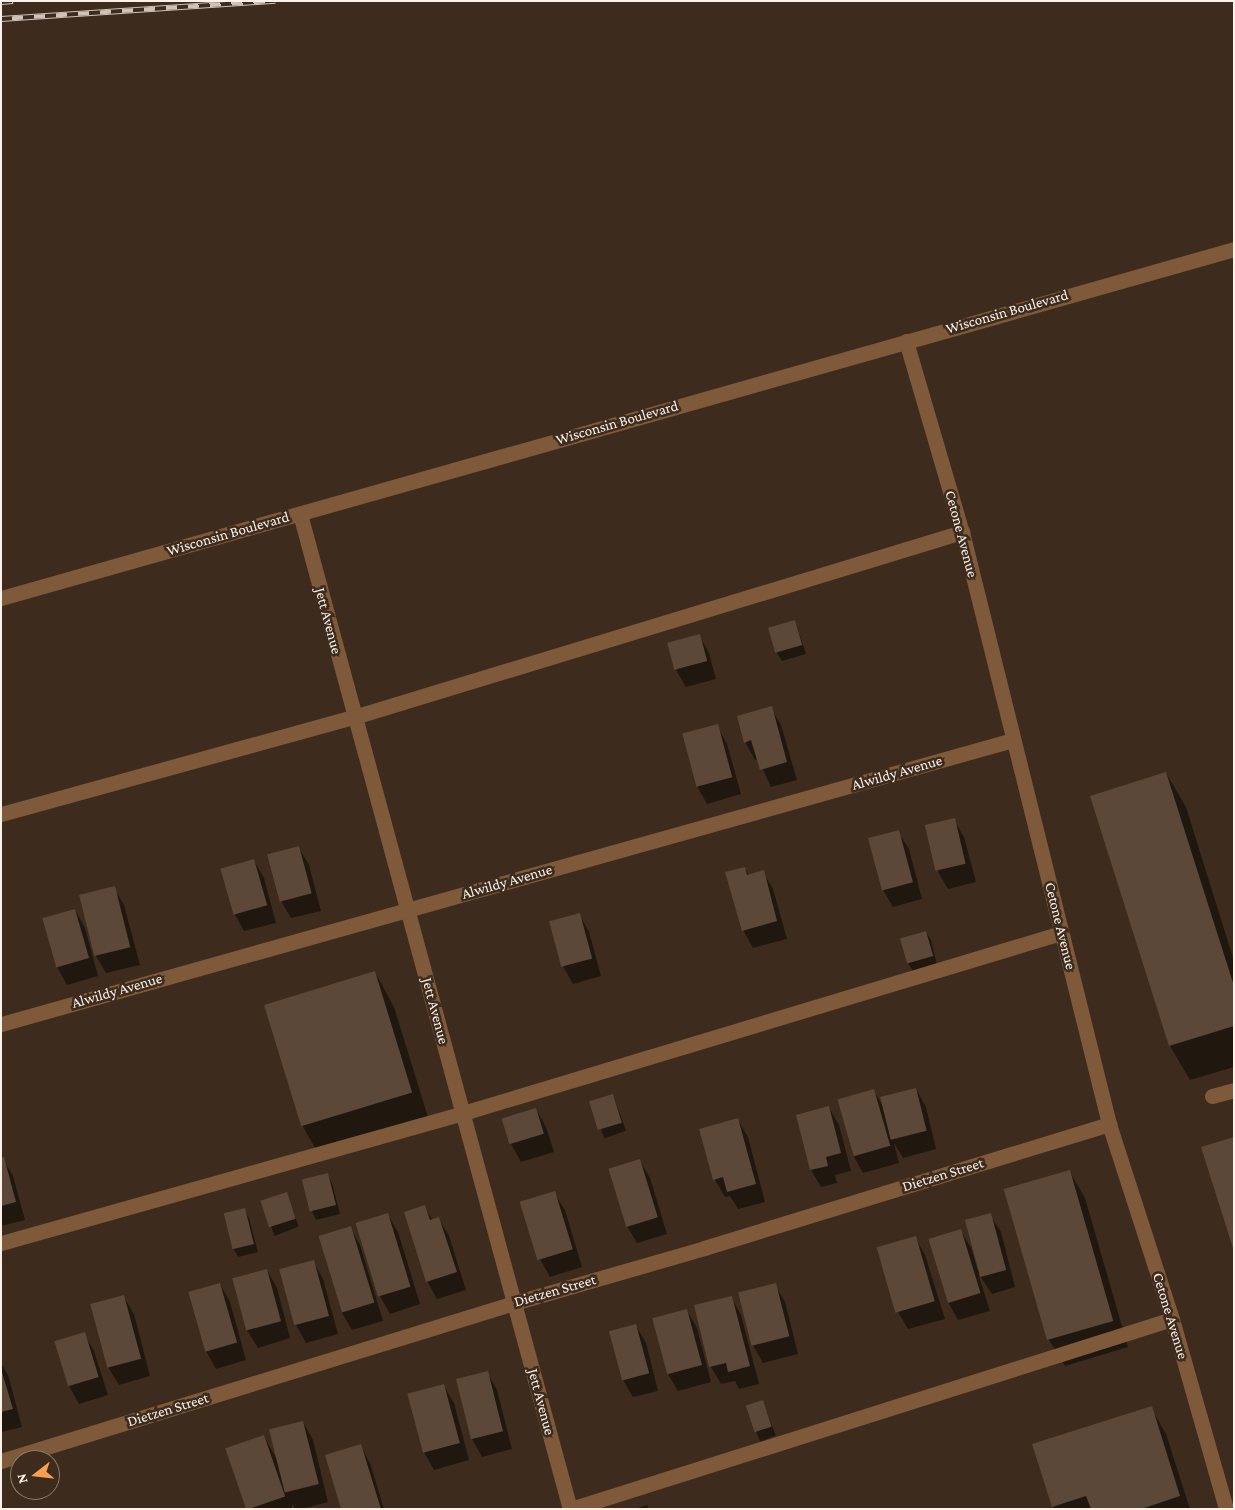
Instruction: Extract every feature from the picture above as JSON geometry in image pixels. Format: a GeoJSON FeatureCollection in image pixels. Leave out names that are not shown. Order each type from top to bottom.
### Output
{"type":"FeatureCollection","features":[{"type":"Feature","properties":{"kind":"street","name":"Wisconsin Boulevard"},"geometry":{"type":"LineString","coordinates":[[1,598],[906,340],[1234,249]]}},
{"type":"Feature","properties":{"kind":"street","name":"Cetone Avenue"},"geometry":{"type":"LineString","coordinates":[[906,340],[962,532],[1109,1124],[1172,1320],[1226,1509]]}},
{"type":"Feature","properties":{"kind":"street","name":"Jett Avenue"},"geometry":{"type":"LineString","coordinates":[[300,514],[570,1509]]}},
{"type":"Feature","properties":{"kind":"street"},"geometry":{"type":"LineString","coordinates":[[1,814],[354,717],[962,532]]}},
{"type":"Feature","properties":{"kind":"street","name":"Alwildy Avenue"},"geometry":{"type":"LineString","coordinates":[[1,1024],[1013,740]]}},
{"type":"Feature","properties":{"kind":"street"},"geometry":{"type":"LineString","coordinates":[[1,1244],[463,1112],[1061,932]]}},
{"type":"Feature","properties":{"kind":"street"},"geometry":{"type":"LineString","coordinates":[[1212,1096],[1234,1090]]}},
{"type":"Feature","properties":{"kind":"street","name":"Dietzen Street"},"geometry":{"type":"LineString","coordinates":[[1,1461],[514,1303],[704,1248],[1109,1124]]}},
{"type":"Feature","properties":{"kind":"street"},"geometry":{"type":"LineString","coordinates":[[570,1509],[1172,1320]]}},
{"type":"Feature","properties":{"kind":"building"},"geometry":{"type":"Polygon","coordinates":[[[795,620],[802,645],[775,653],[768,628],[795,620]]]}},
{"type":"Feature","properties":{"kind":"building"},"geometry":{"type":"Polygon","coordinates":[[[700,634],[707,661],[674,670],[667,643],[700,634]]]}},
{"type":"Feature","properties":{"kind":"building"},"geometry":{"type":"Polygon","coordinates":[[[772,706],[787,762],[760,770],[751,740],[744,743],[737,716],[772,706]]]}},
{"type":"Feature","properties":{"kind":"building"},"geometry":{"type":"Polygon","coordinates":[[[718,724],[732,777],[696,787],[682,734],[718,724]]]}},
{"type":"Feature","properties":{"kind":"building"},"geometry":{"type":"Polygon","coordinates":[[[1166,772],[1234,986],[1234,1026],[1169,1046],[1090,796],[1166,772]]]}},
{"type":"Feature","properties":{"kind":"building"},"geometry":{"type":"Polygon","coordinates":[[[955,818],[966,864],[935,871],[925,825],[955,818]]]}},
{"type":"Feature","properties":{"kind":"building"},"geometry":{"type":"Polygon","coordinates":[[[899,830],[913,882],[882,890],[868,838],[899,830]]]}},
{"type":"Feature","properties":{"kind":"building"},"geometry":{"type":"Polygon","coordinates":[[[299,846],[312,893],[280,902],[267,855],[299,846]]]}},
{"type":"Feature","properties":{"kind":"building"},"geometry":{"type":"Polygon","coordinates":[[[254,859],[267,905],[234,915],[220,869],[254,859]]]}},
{"type":"Feature","properties":{"kind":"building"},"geometry":{"type":"Polygon","coordinates":[[[745,867],[747,875],[764,870],[777,921],[742,931],[725,872],[745,867]]]}},
{"type":"Feature","properties":{"kind":"building"},"geometry":{"type":"Polygon","coordinates":[[[115,886],[130,947],[94,956],[79,895],[115,886]]]}},
{"type":"Feature","properties":{"kind":"building"},"geometry":{"type":"Polygon","coordinates":[[[75,909],[89,958],[56,967],[42,918],[75,909]]]}},
{"type":"Feature","properties":{"kind":"building"},"geometry":{"type":"Polygon","coordinates":[[[580,913],[592,958],[561,967],[549,921],[580,913]]]}},
{"type":"Feature","properties":{"kind":"building"},"geometry":{"type":"Polygon","coordinates":[[[926,931],[933,956],[907,963],[900,938],[926,931]]]}},
{"type":"Feature","properties":{"kind":"building"},"geometry":{"type":"Polygon","coordinates":[[[375,971],[412,1092],[301,1126],[264,1005],[375,971]]]}},
{"type":"Feature","properties":{"kind":"building"},"geometry":{"type":"Polygon","coordinates":[[[916,1088],[927,1131],[891,1140],[880,1097],[916,1088]]]}},
{"type":"Feature","properties":{"kind":"building"},"geometry":{"type":"Polygon","coordinates":[[[874,1089],[890,1146],[854,1156],[837,1099],[874,1089]]]}},
{"type":"Feature","properties":{"kind":"building"},"geometry":{"type":"Polygon","coordinates":[[[613,1094],[622,1123],[598,1130],[589,1101],[613,1094]]]}},
{"type":"Feature","properties":{"kind":"building"},"geometry":{"type":"Polygon","coordinates":[[[829,1106],[841,1153],[826,1157],[828,1166],[810,1170],[796,1115],[829,1106]]]}},
{"type":"Feature","properties":{"kind":"building"},"geometry":{"type":"Polygon","coordinates":[[[536,1108],[544,1134],[509,1144],[502,1119],[536,1108]]]}},
{"type":"Feature","properties":{"kind":"building"},"geometry":{"type":"Polygon","coordinates":[[[738,1118],[756,1184],[727,1192],[723,1177],[713,1180],[699,1129],[738,1118]]]}},
{"type":"Feature","properties":{"kind":"building"},"geometry":{"type":"Polygon","coordinates":[[[1234,1137],[1234,1247],[1233,1248],[1201,1147],[1234,1137]]]}},
{"type":"Feature","properties":{"kind":"building"},"geometry":{"type":"Polygon","coordinates":[[[4,1157],[16,1202],[1,1206],[1,1158],[4,1157]]]}},
{"type":"Feature","properties":{"kind":"building"},"geometry":{"type":"Polygon","coordinates":[[[640,1159],[658,1217],[626,1227],[608,1169],[640,1159]]]}},
{"type":"Feature","properties":{"kind":"building"},"geometry":{"type":"Polygon","coordinates":[[[1070,1170],[1113,1321],[1047,1340],[1004,1189],[1070,1170]]]}},
{"type":"Feature","properties":{"kind":"building"},"geometry":{"type":"Polygon","coordinates":[[[328,1173],[336,1205],[310,1212],[302,1180],[328,1173]]]}},
{"type":"Feature","properties":{"kind":"building"},"geometry":{"type":"Polygon","coordinates":[[[555,1191],[573,1249],[537,1260],[520,1202],[555,1191]]]}},
{"type":"Feature","properties":{"kind":"building"},"geometry":{"type":"Polygon","coordinates":[[[287,1192],[296,1219],[269,1227],[260,1201],[287,1192]]]}},
{"type":"Feature","properties":{"kind":"building"},"geometry":{"type":"Polygon","coordinates":[[[425,1205],[430,1220],[439,1217],[457,1272],[426,1282],[404,1212],[425,1205]]]}},
{"type":"Feature","properties":{"kind":"building"},"geometry":{"type":"Polygon","coordinates":[[[245,1208],[254,1244],[233,1249],[224,1213],[245,1208]]]}},
{"type":"Feature","properties":{"kind":"building"},"geometry":{"type":"Polygon","coordinates":[[[388,1213],[411,1287],[378,1297],[355,1223],[388,1213]]]}},
{"type":"Feature","properties":{"kind":"building"},"geometry":{"type":"Polygon","coordinates":[[[991,1213],[1006,1270],[980,1277],[965,1220],[991,1213]]]}},
{"type":"Feature","properties":{"kind":"building"},"geometry":{"type":"Polygon","coordinates":[[[351,1226],[374,1303],[342,1312],[318,1236],[351,1226]]]}},
{"type":"Feature","properties":{"kind":"building"},"geometry":{"type":"Polygon","coordinates":[[[961,1229],[981,1293],[948,1303],[928,1239],[961,1229]]]}},
{"type":"Feature","properties":{"kind":"building"},"geometry":{"type":"Polygon","coordinates":[[[916,1236],[935,1301],[895,1313],[877,1247],[916,1236]]]}},
{"type":"Feature","properties":{"kind":"building"},"geometry":{"type":"Polygon","coordinates":[[[314,1260],[329,1316],[294,1325],[279,1269],[314,1260]]]}},
{"type":"Feature","properties":{"kind":"building"},"geometry":{"type":"Polygon","coordinates":[[[267,1269],[281,1321],[246,1330],[232,1278],[267,1269]]]}},
{"type":"Feature","properties":{"kind":"building"},"geometry":{"type":"Polygon","coordinates":[[[220,1283],[237,1343],[205,1352],[188,1292],[220,1283]]]}},
{"type":"Feature","properties":{"kind":"building"},"geometry":{"type":"Polygon","coordinates":[[[776,1283],[789,1336],[751,1346],[738,1292],[776,1283]]]}},
{"type":"Feature","properties":{"kind":"building"},"geometry":{"type":"Polygon","coordinates":[[[124,1295],[141,1359],[107,1368],[90,1304],[124,1295]]]}},
{"type":"Feature","properties":{"kind":"building"},"geometry":{"type":"Polygon","coordinates":[[[732,1296],[750,1366],[728,1372],[726,1363],[709,1367],[694,1305],[732,1296]]]}},
{"type":"Feature","properties":{"kind":"building"},"geometry":{"type":"Polygon","coordinates":[[[687,1309],[702,1365],[667,1374],[652,1318],[687,1309]]]}},
{"type":"Feature","properties":{"kind":"building"},"geometry":{"type":"Polygon","coordinates":[[[636,1324],[649,1373],[622,1381],[609,1331],[636,1324]]]}},
{"type":"Feature","properties":{"kind":"building"},"geometry":{"type":"Polygon","coordinates":[[[85,1332],[99,1377],[68,1386],[54,1341],[85,1332]]]}},
{"type":"Feature","properties":{"kind":"building"},"geometry":{"type":"Polygon","coordinates":[[[1,1369],[13,1409],[1,1412],[1,1369]]]}},
{"type":"Feature","properties":{"kind":"building"},"geometry":{"type":"Polygon","coordinates":[[[488,1371],[503,1431],[471,1439],[456,1379],[488,1371]]]}},
{"type":"Feature","properties":{"kind":"building"},"geometry":{"type":"Polygon","coordinates":[[[444,1384],[460,1443],[423,1453],[407,1394],[444,1384]]]}},
{"type":"Feature","properties":{"kind":"building"},"geometry":{"type":"Polygon","coordinates":[[[763,1400],[772,1427],[755,1432],[746,1406],[763,1400]]]}},
{"type":"Feature","properties":{"kind":"building"},"geometry":{"type":"Polygon","coordinates":[[[1152,1406],[1180,1496],[1141,1509],[1091,1509],[1086,1496],[1052,1507],[1032,1444],[1152,1406]]]}},
{"type":"Feature","properties":{"kind":"building"},"geometry":{"type":"Polygon","coordinates":[[[303,1421],[319,1484],[285,1493],[269,1429],[303,1421]]]}},
{"type":"Feature","properties":{"kind":"building"},"geometry":{"type":"Polygon","coordinates":[[[264,1435],[285,1496],[246,1509],[225,1448],[264,1435]]]}},
{"type":"Feature","properties":{"kind":"building"},"geometry":{"type":"Polygon","coordinates":[[[361,1444],[381,1509],[341,1509],[325,1455],[361,1444]]]}},
{"type":"Feature","properties":{"kind":"railway"},"geometry":{"type":"LineString","coordinates":[[1,2],[13,1]]}},
{"type":"Feature","properties":{"kind":"railway"},"geometry":{"type":"LineString","coordinates":[[1,19],[275,1]]}}]}
